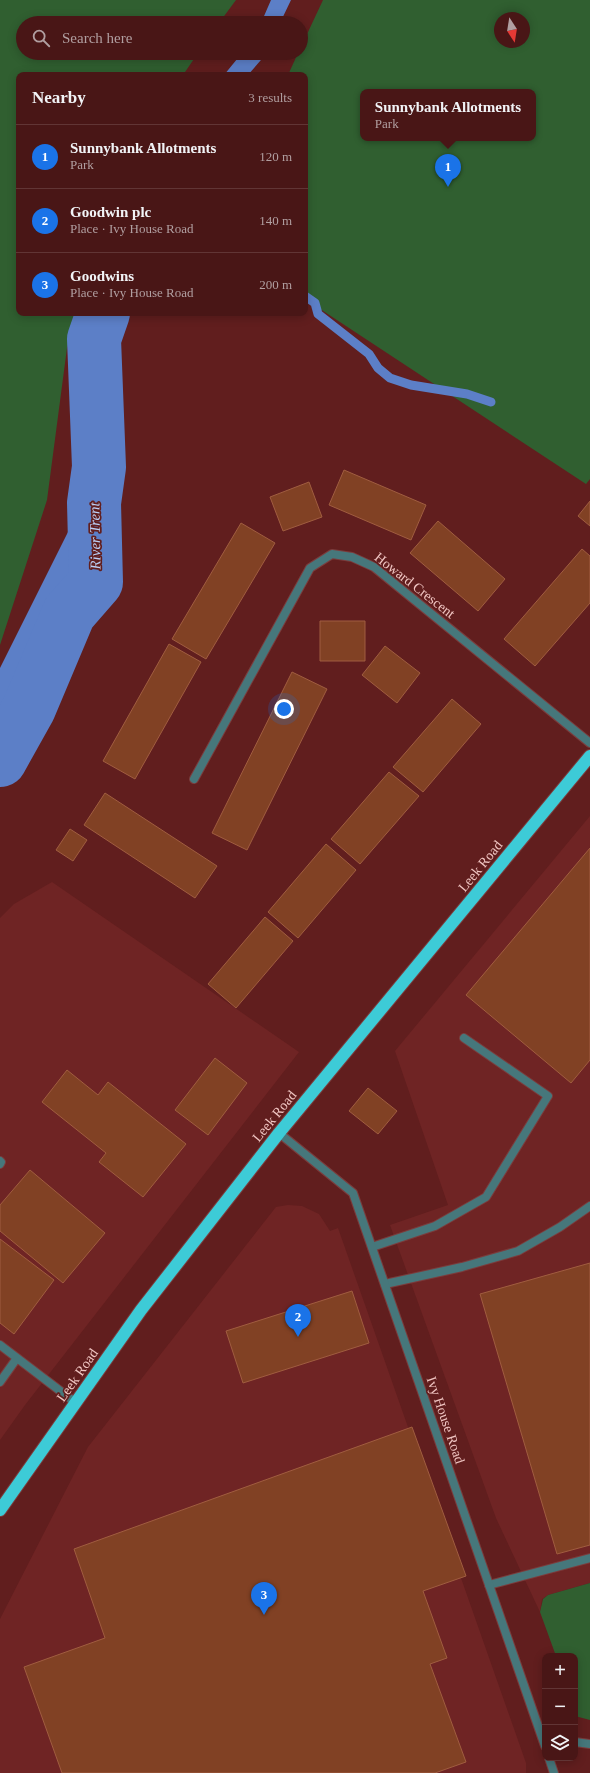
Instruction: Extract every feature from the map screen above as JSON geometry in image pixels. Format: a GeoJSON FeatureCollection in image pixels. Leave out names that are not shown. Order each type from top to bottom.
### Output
{"type":"FeatureCollection","features":[{"type":"Feature","properties":{"kind":"highway","name":"Leek Road"},"geometry":{"type":"LineString","coordinates":[[0,1510],[141,1310],[280,1133],[590,756]]}},
{"type":"Feature","properties":{"kind":"street","name":"Howard Crescent"},"geometry":{"type":"LineString","coordinates":[[194,779],[310,568],[332,554],[352,556],[374,567],[590,743]]}},
{"type":"Feature","properties":{"kind":"street"},"geometry":{"type":"LineString","coordinates":[[372,1247],[435,1226],[486,1197],[548,1096],[464,1038]]}},
{"type":"Feature","properties":{"kind":"street","name":"Ivy House Road"},"geometry":{"type":"LineString","coordinates":[[280,1133],[354,1193],[542,1734]]}},
{"type":"Feature","properties":{"kind":"street"},"geometry":{"type":"LineString","coordinates":[[385,1284],[462,1267],[518,1250],[560,1227],[590,1206]]}},
{"type":"Feature","properties":{"kind":"street"},"geometry":{"type":"LineString","coordinates":[[0,1345],[76,1402]]}},
{"type":"Feature","properties":{"kind":"street"},"geometry":{"type":"LineString","coordinates":[[0,1382],[17,1358]]}},
{"type":"Feature","properties":{"kind":"street"},"geometry":{"type":"LineString","coordinates":[[489,1585],[590,1558]]}},
{"type":"Feature","properties":{"kind":"street"},"geometry":{"type":"LineString","coordinates":[[578,1742],[590,1744]]}},
{"type":"Feature","properties":{"kind":"street"},"geometry":{"type":"LineString","coordinates":[[550,1761],[554,1773]]}},
{"type":"Feature","properties":{"kind":"shaded area"},"geometry":{"type":"Polygon","coordinates":[[[590,816],[590,1583],[548,1595],[542,1599],[540,1612],[496,1518],[390,1225],[448,1205],[395,1051],[590,816]]]}},
{"type":"Feature","properties":{"kind":"shaded area"},"geometry":{"type":"Polygon","coordinates":[[[52,882],[299,1052],[25,1405],[0,1440],[0,918],[14,904],[52,882]]]}},
{"type":"Feature","properties":{"kind":"shaded area"},"geometry":{"type":"Polygon","coordinates":[[[288,1205],[302,1206],[319,1214],[330,1231],[338,1228],[526,1763],[526,1773],[0,1773],[0,1619],[88,1447],[276,1207],[288,1205]]]}},
{"type":"Feature","properties":{"kind":"green space"},"geometry":{"type":"Polygon","coordinates":[[[0,0],[236,0],[224,16],[16,16],[16,60],[193,60],[185,72],[16,72],[16,316],[77,316],[67,348],[47,500],[0,645],[0,0]]]}},
{"type":"Feature","properties":{"kind":"green space"},"geometry":{"type":"Polygon","coordinates":[[[323,0],[590,0],[590,479],[586,484],[308,301],[308,72],[289,72],[295,60],[308,60],[308,32],[323,0]]]}},
{"type":"Feature","properties":{"kind":"green space"},"geometry":{"type":"Polygon","coordinates":[[[590,1583],[590,1720],[578,1717],[578,1653],[555,1653],[540,1612],[543,1599],[548,1595],[590,1583]]]}},
{"type":"Feature","properties":{"kind":"water"},"geometry":{"type":"Polygon","coordinates":[[[271,0],[291,0],[283,16],[264,16],[271,0]]]}},
{"type":"Feature","properties":{"kind":"water"},"geometry":{"type":"Polygon","coordinates":[[[236,60],[261,60],[251,72],[226,72],[236,60]]]}},
{"type":"Feature","properties":{"kind":"water"},"geometry":{"type":"Polygon","coordinates":[[[89,316],[121,316],[107,347],[115,431],[102,514],[0,712],[0,668],[89,490],[77,353],[89,316]]]}},
{"type":"Feature","properties":{"kind":"building"},"geometry":{"type":"Polygon","coordinates":[[[344,470],[426,505],[411,540],[329,505],[344,470]]]}},
{"type":"Feature","properties":{"kind":"building"},"geometry":{"type":"Polygon","coordinates":[[[309,482],[322,517],[283,531],[270,497],[309,482]]]}},
{"type":"Feature","properties":{"kind":"building"},"geometry":{"type":"Polygon","coordinates":[[[590,501],[590,526],[578,516],[590,501]]]}},
{"type":"Feature","properties":{"kind":"building"},"geometry":{"type":"Polygon","coordinates":[[[438,521],[505,579],[478,611],[410,553],[438,521]]]}},
{"type":"Feature","properties":{"kind":"building"},"geometry":{"type":"Polygon","coordinates":[[[241,523],[275,543],[206,659],[172,639],[241,523]]]}},
{"type":"Feature","properties":{"kind":"building"},"geometry":{"type":"Polygon","coordinates":[[[582,549],[590,556],[590,603],[535,666],[504,639],[582,549]]]}},
{"type":"Feature","properties":{"kind":"building"},"geometry":{"type":"Polygon","coordinates":[[[320,621],[365,621],[365,661],[320,661],[320,621]]]}},
{"type":"Feature","properties":{"kind":"building"},"geometry":{"type":"Polygon","coordinates":[[[169,644],[201,662],[135,779],[103,761],[169,644]]]}},
{"type":"Feature","properties":{"kind":"building"},"geometry":{"type":"Polygon","coordinates":[[[385,646],[420,673],[397,703],[362,675],[385,646]]]}},
{"type":"Feature","properties":{"kind":"building"},"geometry":{"type":"Polygon","coordinates":[[[292,672],[327,689],[247,850],[212,833],[292,672]]]}},
{"type":"Feature","properties":{"kind":"building"},"geometry":{"type":"Polygon","coordinates":[[[452,699],[481,724],[423,792],[393,767],[452,699]]]}},
{"type":"Feature","properties":{"kind":"building"},"geometry":{"type":"Polygon","coordinates":[[[389,772],[419,796],[360,864],[331,839],[389,772]]]}},
{"type":"Feature","properties":{"kind":"building"},"geometry":{"type":"Polygon","coordinates":[[[105,793],[217,866],[195,898],[84,825],[105,793]]]}},
{"type":"Feature","properties":{"kind":"building"},"geometry":{"type":"Polygon","coordinates":[[[70,829],[87,840],[73,861],[56,850],[70,829]]]}},
{"type":"Feature","properties":{"kind":"building"},"geometry":{"type":"Polygon","coordinates":[[[326,844],[356,870],[298,938],[268,912],[326,844]]]}},
{"type":"Feature","properties":{"kind":"building"},"geometry":{"type":"Polygon","coordinates":[[[590,848],[590,1060],[571,1083],[466,995],[590,848]]]}},
{"type":"Feature","properties":{"kind":"building"},"geometry":{"type":"Polygon","coordinates":[[[265,917],[293,941],[236,1008],[208,984],[265,917]]]}},
{"type":"Feature","properties":{"kind":"building"},"geometry":{"type":"Polygon","coordinates":[[[215,1058],[247,1083],[208,1135],[175,1110],[215,1058]]]}},
{"type":"Feature","properties":{"kind":"building"},"geometry":{"type":"Polygon","coordinates":[[[67,1070],[98,1095],[108,1082],[186,1144],[143,1197],[99,1162],[106,1153],[42,1102],[67,1070]]]}},
{"type":"Feature","properties":{"kind":"building"},"geometry":{"type":"Polygon","coordinates":[[[368,1088],[397,1111],[378,1134],[349,1111],[368,1088]]]}},
{"type":"Feature","properties":{"kind":"building"},"geometry":{"type":"Polygon","coordinates":[[[30,1170],[105,1233],[63,1283],[0,1231],[0,1205],[30,1170]]]}},
{"type":"Feature","properties":{"kind":"building"},"geometry":{"type":"Polygon","coordinates":[[[0,1239],[54,1280],[14,1334],[0,1323],[0,1239]]]}},
{"type":"Feature","properties":{"kind":"building"},"geometry":{"type":"Polygon","coordinates":[[[590,1263],[590,1545],[557,1554],[480,1294],[590,1263]]]}},
{"type":"Feature","properties":{"kind":"building"},"geometry":{"type":"Polygon","coordinates":[[[352,1291],[369,1343],[243,1383],[226,1331],[352,1291]]]}},
{"type":"Feature","properties":{"kind":"building"},"geometry":{"type":"Polygon","coordinates":[[[412,1427],[466,1576],[423,1591],[447,1658],[430,1664],[466,1762],[435,1773],[62,1773],[24,1667],[105,1638],[74,1549],[412,1427]]]}},
{"type":"Feature","properties":{"kind":"waterway"},"geometry":{"type":"LineString","coordinates":[[308,298],[315,303],[318,314],[369,354],[378,368],[390,378],[411,385],[467,394],[491,402]]}},
{"type":"Feature","properties":{"kind":"waterway","name":"River Trent"},"geometry":{"type":"LineString","coordinates":[[0,760],[29,708],[69,613],[96,582],[94,503],[99,467],[94,339],[102,316]]}},
{"type":"Feature","properties":{"kind":"place","name":"Sunnybank Allotments"},"geometry":{"type":"Point","coordinates":[448,187]}},
{"type":"Feature","properties":{"kind":"place","name":"Goodwin plc"},"geometry":{"type":"Point","coordinates":[298,1337]}},
{"type":"Feature","properties":{"kind":"place","name":"Goodwins"},"geometry":{"type":"Point","coordinates":[264,1615]}}]}
